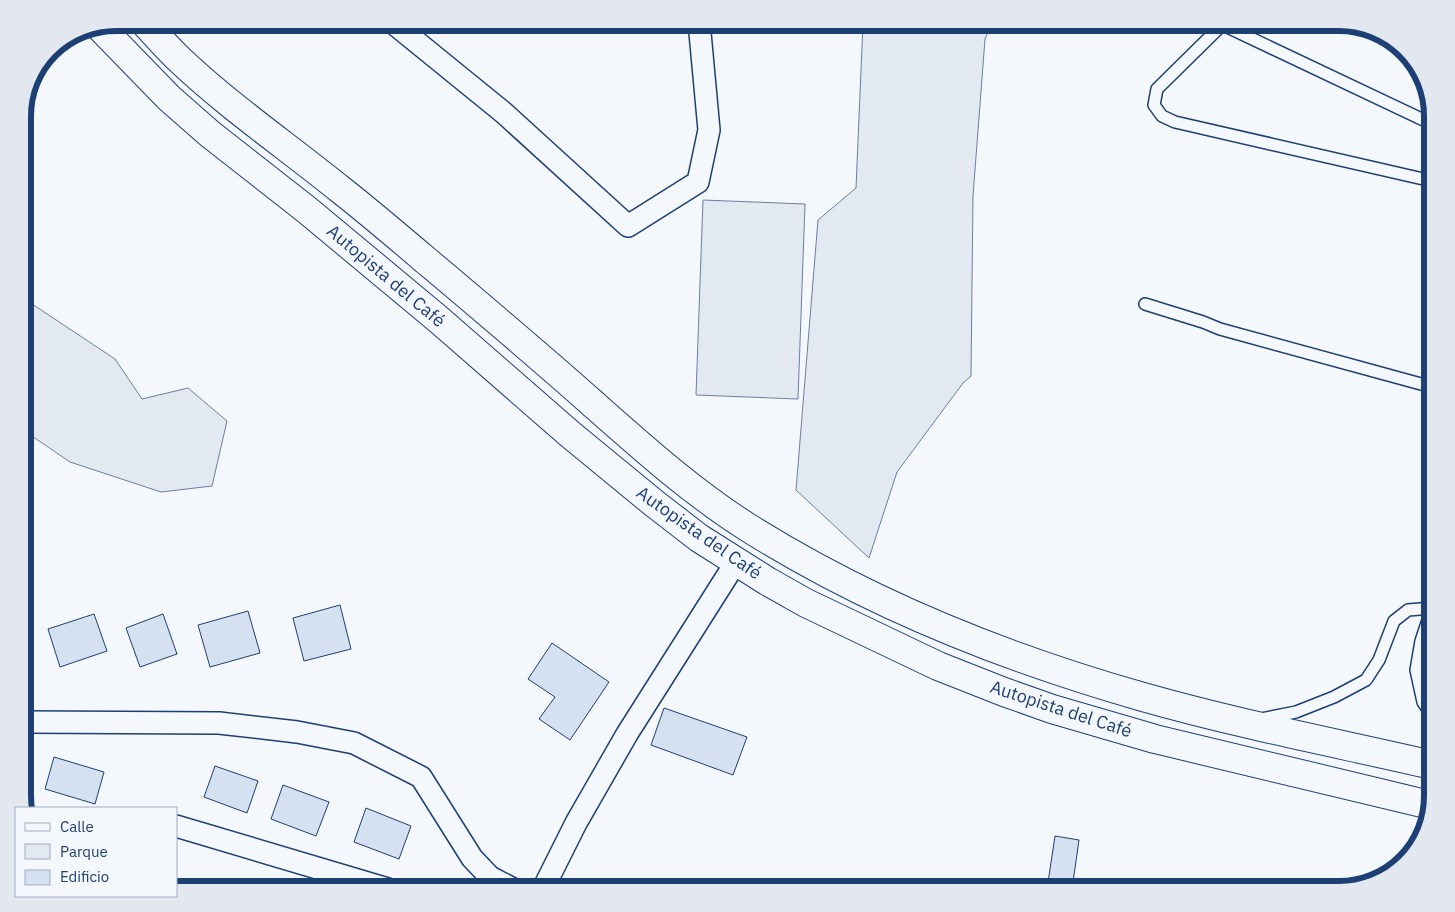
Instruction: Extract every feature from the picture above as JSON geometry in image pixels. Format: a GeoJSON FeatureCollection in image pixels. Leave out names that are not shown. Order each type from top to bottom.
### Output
{"type":"FeatureCollection","features":[{"type":"Feature","properties":{"kind":"highway","name":"Autopista del Café"},"geometry":{"type":"LineString","coordinates":[[153,31],[181,61],[223,97],[353,199],[507,328],[632,438],[696,490],[749,528],[839,579],[906,610],[1026,660],[1127,692],[1246,723],[1424,763]]}},
{"type":"Feature","properties":{"kind":"highway","name":"Autopista del Café"},"geometry":{"type":"LineString","coordinates":[[105,32],[169,98],[210,134],[307,210],[438,319],[571,436],[699,538],[767,581],[806,603],[892,645],[938,666],[1004,692],[1101,724],[1155,739],[1423,803]]}},
{"type":"Feature","properties":{"kind":"street"},"geometry":{"type":"LineString","coordinates":[[403,31],[504,114],[628,226],[698,182],[709,130],[700,31]]}},
{"type":"Feature","properties":{"kind":"street"},"geometry":{"type":"LineString","coordinates":[[547,881],[576,823],[627,734],[736,562]]}},
{"type":"Feature","properties":{"kind":"street"},"geometry":{"type":"LineString","coordinates":[[31,722],[219,724],[297,732],[354,743],[421,777],[486,881]]}},
{"type":"Feature","properties":{"kind":"street"},"geometry":{"type":"LineString","coordinates":[[178,827],[358,881]]}},
{"type":"Feature","properties":{"kind":"lane"},"geometry":{"type":"LineString","coordinates":[[1217,31],[1157,90],[1154,105],[1162,116],[1175,122],[1424,179]]}},
{"type":"Feature","properties":{"kind":"lane"},"geometry":{"type":"LineString","coordinates":[[1239,31],[1424,120]]}},
{"type":"Feature","properties":{"kind":"lane"},"geometry":{"type":"LineString","coordinates":[[1145,304],[1220,329],[1424,385]]}},
{"type":"Feature","properties":{"kind":"lane"},"geometry":{"type":"LineString","coordinates":[[1246,723],[1296,712],[1366,680],[1379,660],[1394,621],[1408,610],[1424,609]]}},
{"type":"Feature","properties":{"kind":"lane"},"geometry":{"type":"LineString","coordinates":[[1424,631],[1416,670],[1424,704]]}},
{"type":"Feature","properties":{"kind":"green space"},"geometry":{"type":"Polygon","coordinates":[[[863,31],[988,31],[985,39],[973,196],[971,376],[963,383],[897,472],[869,558],[796,490],[818,220],[856,188],[863,31]]]}},
{"type":"Feature","properties":{"kind":"green space"},"geometry":{"type":"Polygon","coordinates":[[[703,200],[805,204],[798,399],[696,395],[703,200]]]}},
{"type":"Feature","properties":{"kind":"green space"},"geometry":{"type":"Polygon","coordinates":[[[31,303],[115,359],[142,399],[188,388],[227,421],[212,486],[161,492],[70,462],[31,435],[31,303]]]}},
{"type":"Feature","properties":{"kind":"building"},"geometry":{"type":"Polygon","coordinates":[[[340,605],[351,649],[304,661],[293,618],[340,605]]]}},
{"type":"Feature","properties":{"kind":"building"},"geometry":{"type":"Polygon","coordinates":[[[248,611],[260,653],[210,667],[198,625],[248,611]]]}},
{"type":"Feature","properties":{"kind":"building"},"geometry":{"type":"Polygon","coordinates":[[[94,614],[107,651],[60,667],[48,629],[94,614]]]}},
{"type":"Feature","properties":{"kind":"building"},"geometry":{"type":"Polygon","coordinates":[[[163,614],[177,654],[140,667],[126,628],[163,614]]]}},
{"type":"Feature","properties":{"kind":"building"},"geometry":{"type":"Polygon","coordinates":[[[552,643],[609,682],[570,740],[539,719],[555,697],[528,679],[552,643]]]}},
{"type":"Feature","properties":{"kind":"building"},"geometry":{"type":"Polygon","coordinates":[[[664,708],[747,737],[733,775],[651,745],[664,708]]]}},
{"type":"Feature","properties":{"kind":"building"},"geometry":{"type":"Polygon","coordinates":[[[54,757],[104,772],[95,804],[45,789],[54,757]]]}},
{"type":"Feature","properties":{"kind":"building"},"geometry":{"type":"Polygon","coordinates":[[[215,766],[258,781],[247,813],[204,797],[215,766]]]}},
{"type":"Feature","properties":{"kind":"building"},"geometry":{"type":"Polygon","coordinates":[[[283,785],[329,802],[316,836],[271,819],[283,785]]]}},
{"type":"Feature","properties":{"kind":"building"},"geometry":{"type":"Polygon","coordinates":[[[366,808],[411,826],[399,859],[354,842],[366,808]]]}},
{"type":"Feature","properties":{"kind":"building"},"geometry":{"type":"Polygon","coordinates":[[[1055,836],[1079,840],[1073,881],[1048,881],[1055,836]]]}}]}
